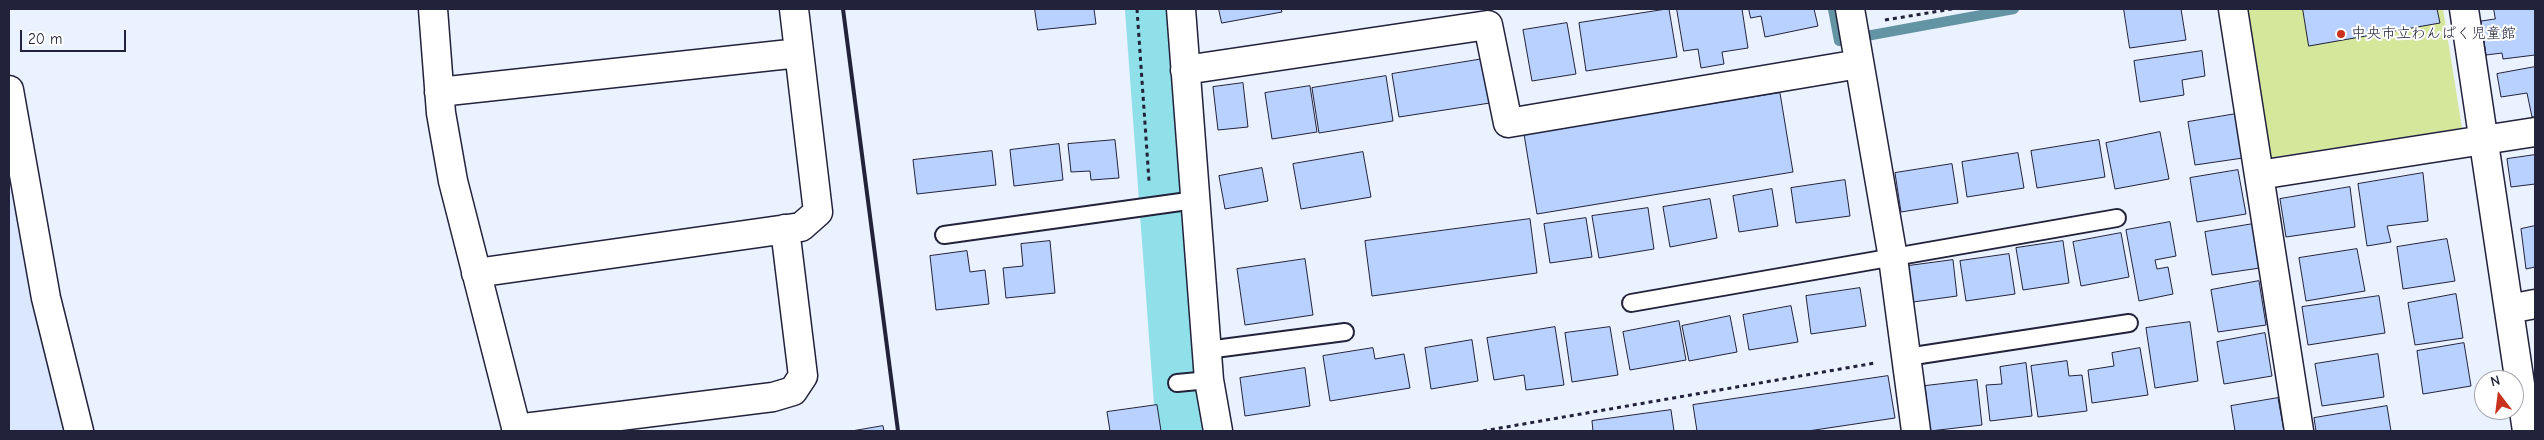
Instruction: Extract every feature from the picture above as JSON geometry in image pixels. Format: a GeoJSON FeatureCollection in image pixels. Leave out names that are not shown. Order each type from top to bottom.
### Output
{"type":"FeatureCollection","features":[{"type":"Feature","properties":{"kind":"street"},"geometry":{"type":"LineString","coordinates":[[432,9],[439,92],[453,181],[516,430],[773,397],[792,391],[803,376],[784,230]]}},
{"type":"Feature","properties":{"kind":"street"},"geometry":{"type":"LineString","coordinates":[[476,273],[801,227],[818,212],[794,9]]}},
{"type":"Feature","properties":{"kind":"street"},"geometry":{"type":"LineString","coordinates":[[1181,9],[1192,201],[1207,350],[1206,380],[1218,431]]}},
{"type":"Feature","properties":{"kind":"street"},"geometry":{"type":"LineString","coordinates":[[2233,9],[2299,431]]}},
{"type":"Feature","properties":{"kind":"street"},"geometry":{"type":"LineString","coordinates":[[2464,9],[2527,431]]}},
{"type":"Feature","properties":{"kind":"street"},"geometry":{"type":"LineString","coordinates":[[1852,22],[1893,258],[1916,431]]}},
{"type":"Feature","properties":{"kind":"street"},"geometry":{"type":"LineString","coordinates":[[1185,70],[1488,25],[1508,123],[1859,62]]}},
{"type":"Feature","properties":{"kind":"street"},"geometry":{"type":"LineString","coordinates":[[439,92],[799,53]]}},
{"type":"Feature","properties":{"kind":"street"},"geometry":{"type":"LineString","coordinates":[[9,90],[46,298],[79,431]]}},
{"type":"Feature","properties":{"kind":"street"},"geometry":{"type":"LineString","coordinates":[[2258,175],[2535,132]]}},
{"type":"Feature","properties":{"kind":"street"},"geometry":{"type":"LineString","coordinates":[[2509,309],[2535,304]]}},
{"type":"Feature","properties":{"kind":"lane"},"geometry":{"type":"LineString","coordinates":[[944,235],[1192,201]]}},
{"type":"Feature","properties":{"kind":"lane"},"geometry":{"type":"LineString","coordinates":[[1632,303],[2116,218]]}},
{"type":"Feature","properties":{"kind":"lane"},"geometry":{"type":"LineString","coordinates":[[1907,357],[2129,323]]}},
{"type":"Feature","properties":{"kind":"lane"},"geometry":{"type":"LineString","coordinates":[[1207,350],[1344,332]]}},
{"type":"Feature","properties":{"kind":"lane"},"geometry":{"type":"LineString","coordinates":[[1177,383],[1206,380]]}},
{"type":"Feature","properties":{"kind":"path"},"geometry":{"type":"LineString","coordinates":[[1136,9],[1154,206]]}},
{"type":"Feature","properties":{"kind":"path"},"geometry":{"type":"LineString","coordinates":[[1852,22],[1952,9]]}},
{"type":"Feature","properties":{"kind":"path"},"geometry":{"type":"LineString","coordinates":[[1483,431],[1907,357]]}},
{"type":"Feature","properties":{"kind":"shaded area"},"geometry":{"type":"Polygon","coordinates":[[[9,90],[79,431],[9,431],[9,90]]]}},
{"type":"Feature","properties":{"kind":"green space"},"geometry":{"type":"Polygon","coordinates":[[[2245,9],[2443,9],[2462,128],[2268,158],[2245,9]]]}},
{"type":"Feature","properties":{"kind":"building"},"geometry":{"type":"Polygon","coordinates":[[[1035,9],[1094,9],[1096,24],[1038,30],[1035,9]]]}},
{"type":"Feature","properties":{"kind":"building"},"geometry":{"type":"Polygon","coordinates":[[[1219,9],[1281,9],[1282,12],[1222,23],[1219,9]]]}},
{"type":"Feature","properties":{"kind":"building"},"geometry":{"type":"Polygon","coordinates":[[[1669,9],[1677,57],[1586,71],[1579,23],[1669,9]]]}},
{"type":"Feature","properties":{"kind":"building"},"geometry":{"type":"Polygon","coordinates":[[[1677,9],[1742,9],[1748,48],[1722,52],[1724,64],[1701,68],[1698,49],[1684,51],[1677,9]]]}},
{"type":"Feature","properties":{"kind":"building"},"geometry":{"type":"Polygon","coordinates":[[[1749,9],[1814,9],[1818,26],[1765,37],[1761,16],[1751,18],[1749,9]]]}},
{"type":"Feature","properties":{"kind":"building"},"geometry":{"type":"Polygon","coordinates":[[[2124,9],[2181,9],[2186,40],[2130,48],[2124,9]]]}},
{"type":"Feature","properties":{"kind":"building","name":"中央市立わんぱく児童館"},"geometry":{"type":"Polygon","coordinates":[[[2303,9],[2437,9],[2440,23],[2309,46],[2303,9]]]}},
{"type":"Feature","properties":{"kind":"building"},"geometry":{"type":"Polygon","coordinates":[[[2494,9],[2535,9],[2535,55],[2503,59],[2502,53],[2486,55],[2481,21],[2495,19],[2494,9]]]}},
{"type":"Feature","properties":{"kind":"building"},"geometry":{"type":"Polygon","coordinates":[[[1567,23],[1576,74],[1532,81],[1523,30],[1567,23]]]}},
{"type":"Feature","properties":{"kind":"building"},"geometry":{"type":"Polygon","coordinates":[[[2202,51],[2205,76],[2182,80],[2184,95],[2140,102],[2134,61],[2202,51]]]}},
{"type":"Feature","properties":{"kind":"building"},"geometry":{"type":"Polygon","coordinates":[[[1483,59],[1490,103],[1399,117],[1392,74],[1483,59]]]}},
{"type":"Feature","properties":{"kind":"building"},"geometry":{"type":"Polygon","coordinates":[[[2535,67],[2535,117],[2532,117],[2527,93],[2501,97],[2497,74],[2535,67]]]}},
{"type":"Feature","properties":{"kind":"building"},"geometry":{"type":"Polygon","coordinates":[[[1386,76],[1393,121],[1319,133],[1312,88],[1386,76]]]}},
{"type":"Feature","properties":{"kind":"building"},"geometry":{"type":"Polygon","coordinates":[[[1243,83],[1248,127],[1218,130],[1213,87],[1243,83]]]}},
{"type":"Feature","properties":{"kind":"building"},"geometry":{"type":"Polygon","coordinates":[[[1310,86],[1317,132],[1272,139],[1265,93],[1310,86]]]}},
{"type":"Feature","properties":{"kind":"building"},"geometry":{"type":"Polygon","coordinates":[[[1780,93],[1793,172],[1537,214],[1524,134],[1780,93]]]}},
{"type":"Feature","properties":{"kind":"building"},"geometry":{"type":"Polygon","coordinates":[[[2236,114],[2243,158],[2195,165],[2188,122],[2236,114]]]}},
{"type":"Feature","properties":{"kind":"building"},"geometry":{"type":"Polygon","coordinates":[[[2160,132],[2169,179],[2115,189],[2106,143],[2160,132]]]}},
{"type":"Feature","properties":{"kind":"building"},"geometry":{"type":"Polygon","coordinates":[[[1115,140],[1119,178],[1091,180],[1090,171],[1071,172],[1068,144],[1115,140]]]}},
{"type":"Feature","properties":{"kind":"building"},"geometry":{"type":"Polygon","coordinates":[[[2099,140],[2105,177],[2037,188],[2031,151],[2099,140]]]}},
{"type":"Feature","properties":{"kind":"building"},"geometry":{"type":"Polygon","coordinates":[[[1059,144],[1063,180],[1014,186],[1010,150],[1059,144]]]}},
{"type":"Feature","properties":{"kind":"building"},"geometry":{"type":"Polygon","coordinates":[[[992,151],[996,185],[917,194],[913,160],[992,151]]]}},
{"type":"Feature","properties":{"kind":"building"},"geometry":{"type":"Polygon","coordinates":[[[1363,152],[1371,197],[1301,209],[1293,164],[1363,152]]]}},
{"type":"Feature","properties":{"kind":"building"},"geometry":{"type":"Polygon","coordinates":[[[2018,153],[2024,188],[1967,197],[1962,162],[2018,153]]]}},
{"type":"Feature","properties":{"kind":"building"},"geometry":{"type":"Polygon","coordinates":[[[2535,155],[2535,184],[2511,187],[2507,159],[2535,155]]]}},
{"type":"Feature","properties":{"kind":"building"},"geometry":{"type":"Polygon","coordinates":[[[1952,164],[1958,203],[1901,212],[1895,173],[1952,164]]]}},
{"type":"Feature","properties":{"kind":"building"},"geometry":{"type":"Polygon","coordinates":[[[1262,168],[1268,201],[1225,209],[1219,176],[1262,168]]]}},
{"type":"Feature","properties":{"kind":"building"},"geometry":{"type":"Polygon","coordinates":[[[2238,170],[2246,214],[2197,222],[2190,178],[2238,170]]]}},
{"type":"Feature","properties":{"kind":"building"},"geometry":{"type":"Polygon","coordinates":[[[2423,173],[2428,221],[2387,226],[2391,242],[2367,246],[2358,184],[2423,173]]]}},
{"type":"Feature","properties":{"kind":"building"},"geometry":{"type":"Polygon","coordinates":[[[1845,180],[1850,216],[1796,223],[1791,188],[1845,180]]]}},
{"type":"Feature","properties":{"kind":"building"},"geometry":{"type":"Polygon","coordinates":[[[2350,187],[2355,227],[2286,237],[2280,199],[2350,187]]]}},
{"type":"Feature","properties":{"kind":"building"},"geometry":{"type":"Polygon","coordinates":[[[1772,189],[1778,226],[1739,232],[1733,196],[1772,189]]]}},
{"type":"Feature","properties":{"kind":"building"},"geometry":{"type":"Polygon","coordinates":[[[1710,199],[1717,238],[1670,247],[1663,207],[1710,199]]]}},
{"type":"Feature","properties":{"kind":"building"},"geometry":{"type":"Polygon","coordinates":[[[1648,208],[1654,249],[1599,258],[1592,216],[1648,208]]]}},
{"type":"Feature","properties":{"kind":"building"},"geometry":{"type":"Polygon","coordinates":[[[1586,218],[1592,257],[1550,263],[1544,224],[1586,218]]]}},
{"type":"Feature","properties":{"kind":"building"},"geometry":{"type":"Polygon","coordinates":[[[1530,219],[1537,273],[1372,296],[1365,241],[1530,219]]]}},
{"type":"Feature","properties":{"kind":"building"},"geometry":{"type":"Polygon","coordinates":[[[2170,222],[2176,256],[2155,260],[2157,269],[2168,267],[2173,294],[2139,301],[2126,230],[2170,222]]]}},
{"type":"Feature","properties":{"kind":"building"},"geometry":{"type":"Polygon","coordinates":[[[2253,224],[2260,268],[2212,275],[2205,232],[2253,224]]]}},
{"type":"Feature","properties":{"kind":"building"},"geometry":{"type":"Polygon","coordinates":[[[2535,226],[2535,267],[2526,269],[2521,229],[2535,226]]]}},
{"type":"Feature","properties":{"kind":"building"},"geometry":{"type":"Polygon","coordinates":[[[2121,233],[2129,277],[2081,286],[2073,242],[2121,233]]]}},
{"type":"Feature","properties":{"kind":"building"},"geometry":{"type":"Polygon","coordinates":[[[2447,239],[2455,281],[2403,289],[2397,247],[2447,239]]]}},
{"type":"Feature","properties":{"kind":"building"},"geometry":{"type":"Polygon","coordinates":[[[1050,241],[1055,293],[1006,298],[1003,268],[1023,266],[1021,244],[1050,241]]]}},
{"type":"Feature","properties":{"kind":"building"},"geometry":{"type":"Polygon","coordinates":[[[2063,241],[2069,283],[2023,290],[2016,248],[2063,241]]]}},
{"type":"Feature","properties":{"kind":"building"},"geometry":{"type":"Polygon","coordinates":[[[2357,249],[2365,291],[2306,301],[2299,258],[2357,249]]]}},
{"type":"Feature","properties":{"kind":"building"},"geometry":{"type":"Polygon","coordinates":[[[967,251],[970,272],[985,270],[989,304],[936,310],[930,256],[967,251]]]}},
{"type":"Feature","properties":{"kind":"building"},"geometry":{"type":"Polygon","coordinates":[[[2009,254],[2015,294],[1966,301],[1960,261],[2009,254]]]}},
{"type":"Feature","properties":{"kind":"building"},"geometry":{"type":"Polygon","coordinates":[[[1305,259],[1313,315],[1245,325],[1237,269],[1305,259]]]}},
{"type":"Feature","properties":{"kind":"building"},"geometry":{"type":"Polygon","coordinates":[[[1953,260],[1957,296],[1913,302],[1908,266],[1953,260]]]}},
{"type":"Feature","properties":{"kind":"building"},"geometry":{"type":"Polygon","coordinates":[[[2259,281],[2266,325],[2218,332],[2211,290],[2259,281]]]}},
{"type":"Feature","properties":{"kind":"building"},"geometry":{"type":"Polygon","coordinates":[[[1860,288],[1866,326],[1811,334],[1806,296],[1860,288]]]}},
{"type":"Feature","properties":{"kind":"building"},"geometry":{"type":"Polygon","coordinates":[[[2456,294],[2463,338],[2415,345],[2408,303],[2456,294]]]}},
{"type":"Feature","properties":{"kind":"building"},"geometry":{"type":"Polygon","coordinates":[[[2379,296],[2385,333],[2308,345],[2302,307],[2379,296]]]}},
{"type":"Feature","properties":{"kind":"building"},"geometry":{"type":"Polygon","coordinates":[[[1791,306],[1798,342],[1749,350],[1743,315],[1791,306]]]}},
{"type":"Feature","properties":{"kind":"building"},"geometry":{"type":"Polygon","coordinates":[[[1730,316],[1737,352],[1689,361],[1682,326],[1730,316]]]}},
{"type":"Feature","properties":{"kind":"building"},"geometry":{"type":"Polygon","coordinates":[[[1679,321],[1686,360],[1630,370],[1623,332],[1679,321]]]}},
{"type":"Feature","properties":{"kind":"building"},"geometry":{"type":"Polygon","coordinates":[[[2190,322],[2198,381],[2155,388],[2146,328],[2190,322]]]}},
{"type":"Feature","properties":{"kind":"building"},"geometry":{"type":"Polygon","coordinates":[[[1555,327],[1564,385],[1526,390],[1524,375],[1494,380],[1487,338],[1555,327]]]}},
{"type":"Feature","properties":{"kind":"building"},"geometry":{"type":"Polygon","coordinates":[[[1610,327],[1618,375],[1572,382],[1565,333],[1610,327]]]}},
{"type":"Feature","properties":{"kind":"building"},"geometry":{"type":"Polygon","coordinates":[[[2265,333],[2272,376],[2224,384],[2217,342],[2265,333]]]}},
{"type":"Feature","properties":{"kind":"building"},"geometry":{"type":"Polygon","coordinates":[[[1472,340],[1478,381],[1431,389],[1425,348],[1472,340]]]}},
{"type":"Feature","properties":{"kind":"building"},"geometry":{"type":"Polygon","coordinates":[[[2464,343],[2471,386],[2423,394],[2417,351],[2464,343]]]}},
{"type":"Feature","properties":{"kind":"building"},"geometry":{"type":"Polygon","coordinates":[[[1373,348],[1375,359],[1404,354],[1410,388],[1330,401],[1323,356],[1373,348]]]}},
{"type":"Feature","properties":{"kind":"building"},"geometry":{"type":"Polygon","coordinates":[[[2140,348],[2148,395],[2092,403],[2088,370],[2114,366],[2112,353],[2140,348]]]}},
{"type":"Feature","properties":{"kind":"building"},"geometry":{"type":"Polygon","coordinates":[[[2378,354],[2384,397],[2322,406],[2315,364],[2378,354]]]}},
{"type":"Feature","properties":{"kind":"building"},"geometry":{"type":"Polygon","coordinates":[[[2067,361],[2069,376],[2082,375],[2087,411],[2038,417],[2031,366],[2067,361]]]}},
{"type":"Feature","properties":{"kind":"building"},"geometry":{"type":"Polygon","coordinates":[[[2026,363],[2032,416],[1990,421],[1986,385],[2002,384],[2000,367],[2026,363]]]}},
{"type":"Feature","properties":{"kind":"building"},"geometry":{"type":"Polygon","coordinates":[[[1305,368],[1310,406],[1245,416],[1240,378],[1305,368]]]}},
{"type":"Feature","properties":{"kind":"building"},"geometry":{"type":"Polygon","coordinates":[[[1888,376],[1895,418],[1808,431],[1697,431],[1693,405],[1888,376]]]}},
{"type":"Feature","properties":{"kind":"building"},"geometry":{"type":"Polygon","coordinates":[[[1977,380],[1982,425],[1930,431],[1925,386],[1977,380]]]}},
{"type":"Feature","properties":{"kind":"building"},"geometry":{"type":"Polygon","coordinates":[[[2278,398],[2284,431],[2235,431],[2231,406],[2278,398]]]}},
{"type":"Feature","properties":{"kind":"building"},"geometry":{"type":"Polygon","coordinates":[[[1157,405],[1161,431],[1110,431],[1107,412],[1157,405]]]}},
{"type":"Feature","properties":{"kind":"building"},"geometry":{"type":"Polygon","coordinates":[[[2387,406],[2391,431],[2316,431],[2314,418],[2387,406]]]}},
{"type":"Feature","properties":{"kind":"building"},"geometry":{"type":"Polygon","coordinates":[[[1671,410],[1674,431],[1593,431],[1592,421],[1671,410]]]}},
{"type":"Feature","properties":{"kind":"building"},"geometry":{"type":"Polygon","coordinates":[[[883,426],[884,431],[852,431],[883,426]]]}},
{"type":"Feature","properties":{"kind":"waterway"},"geometry":{"type":"LineString","coordinates":[[1157,9],[1188,431]]}},
{"type":"Feature","properties":{"kind":"waterway"},"geometry":{"type":"LineString","coordinates":[[1833,9],[1839,41],[2014,9]]}},
{"type":"Feature","properties":{"kind":"railway"},"geometry":{"type":"LineString","coordinates":[[843,9],[898,431]]}},
{"type":"Feature","properties":{"kind":"place","name":"中央市立わんぱく児童館"},"geometry":{"type":"Point","coordinates":[2341,34]}}]}
